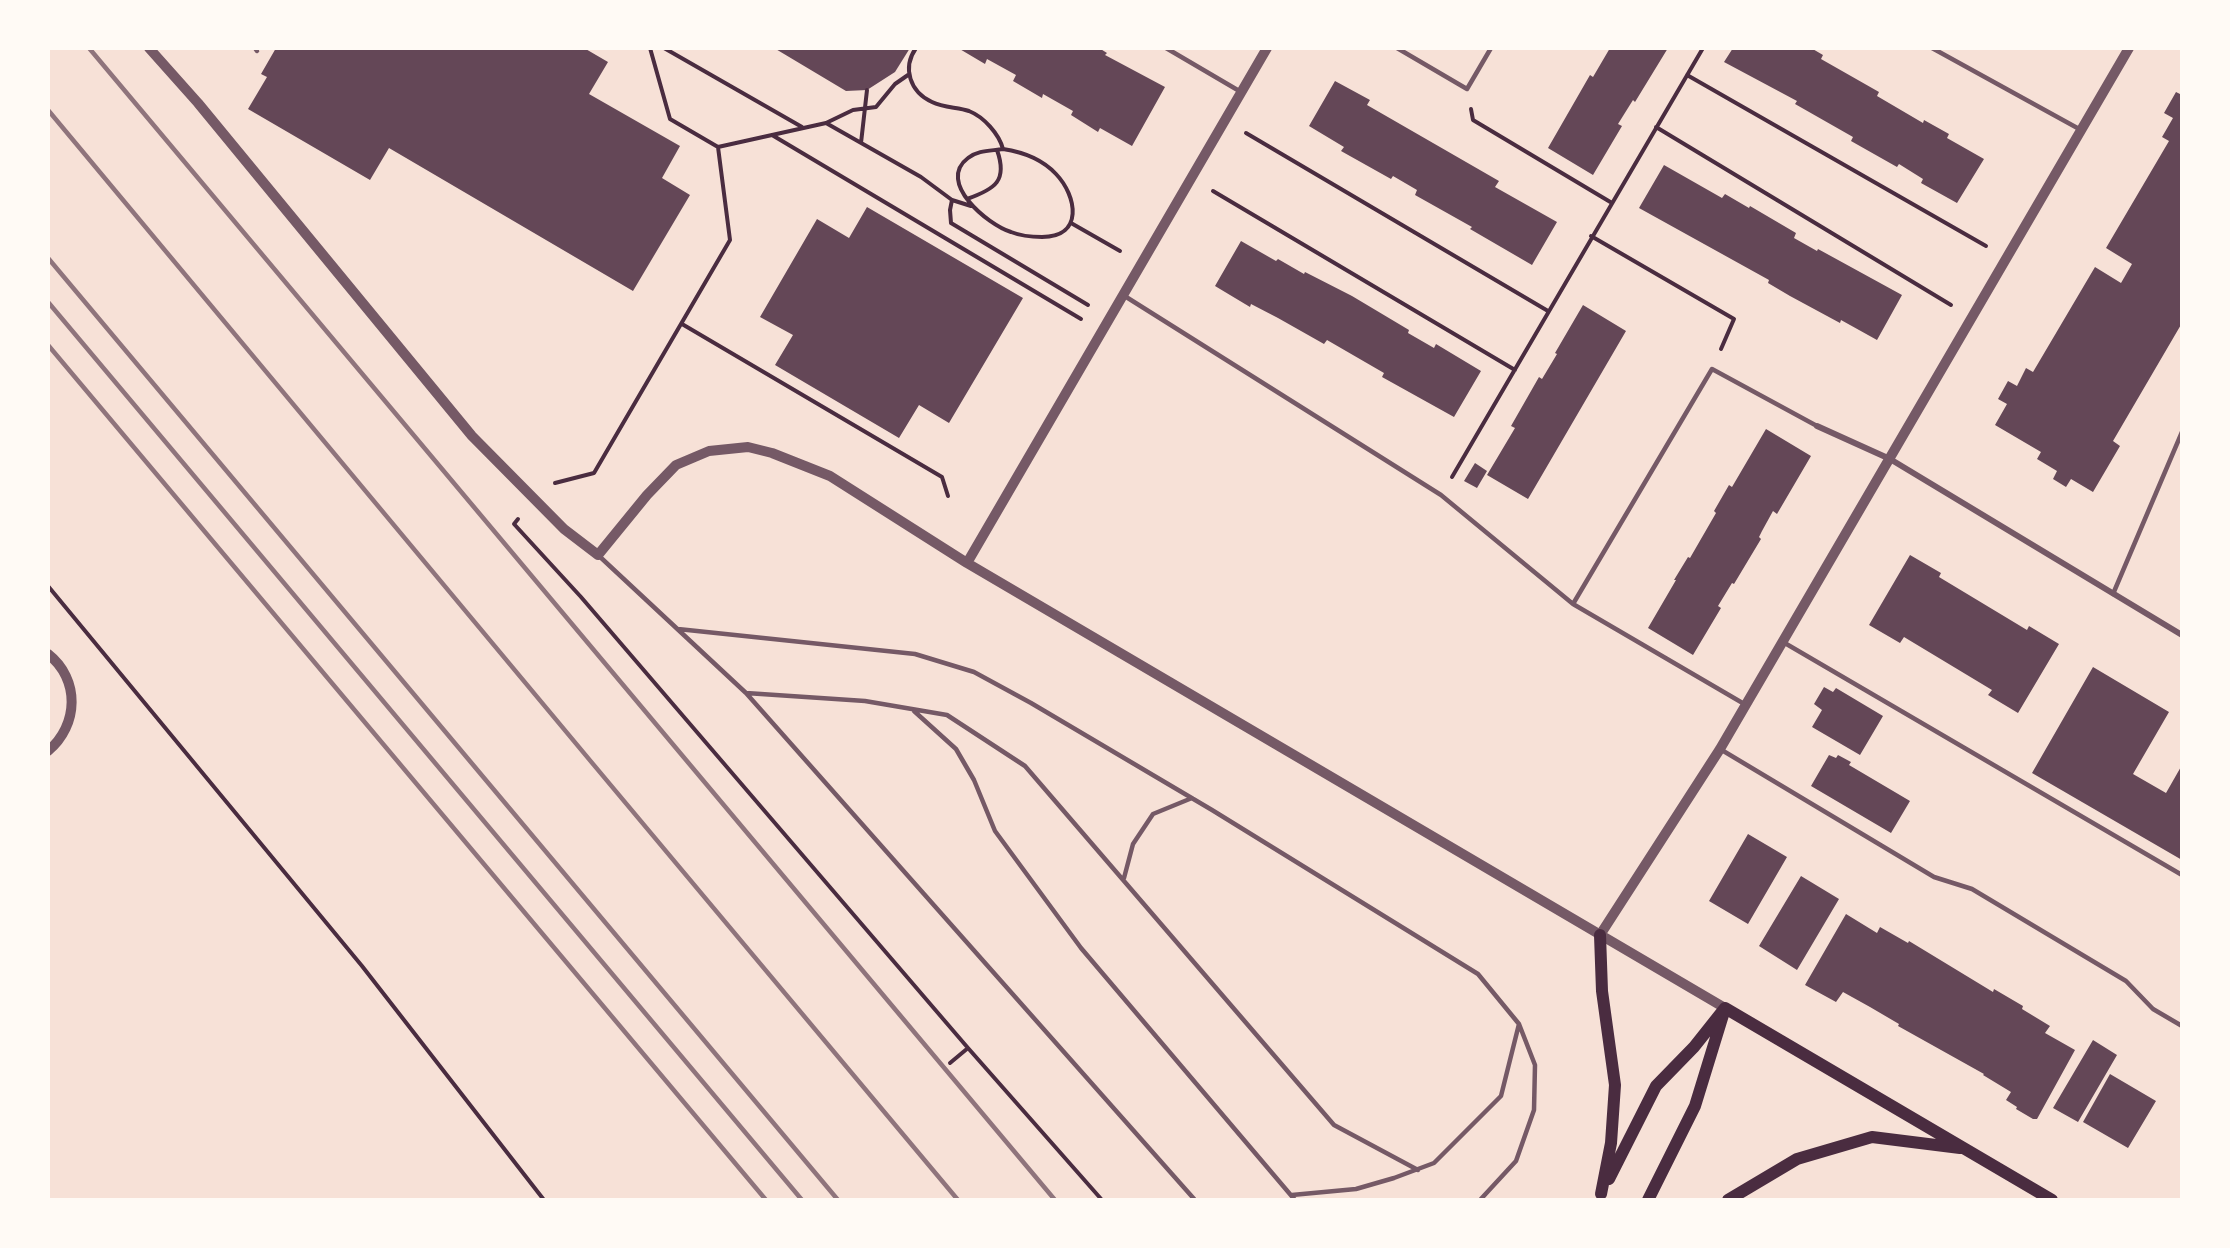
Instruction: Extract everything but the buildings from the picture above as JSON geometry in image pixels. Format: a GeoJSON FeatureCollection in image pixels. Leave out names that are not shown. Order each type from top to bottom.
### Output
{"type":"FeatureCollection","features":[{"type":"Feature","properties":{"kind":"main road"},"geometry":{"type":"LineString","coordinates":[[1600,935],[1602,991],[1615,1085],[1611,1143],[1600,1197]]}},
{"type":"Feature","properties":{"kind":"main road"},"geometry":{"type":"LineString","coordinates":[[1600,1197],[1656,1086],[1694,1047],[1725,1008]]}},
{"type":"Feature","properties":{"kind":"main road"},"geometry":{"type":"LineString","coordinates":[[1725,1008],[2052,1200]]}},
{"type":"Feature","properties":{"kind":"main road"},"geometry":{"type":"LineString","coordinates":[[1648,1200],[1695,1106],[1725,1008]]}},
{"type":"Feature","properties":{"kind":"main road"},"geometry":{"type":"LineString","coordinates":[[1728,1200],[1797,1159],[1872,1137],[1966,1149]]}},
{"type":"Feature","properties":{"kind":"street"},"geometry":{"type":"LineString","coordinates":[[149,48],[198,103],[472,436],[564,529],[598,555],[647,495],[676,465],[709,452],[748,447],[772,453],[830,476],[967,563],[1725,1008]]}},
{"type":"Feature","properties":{"kind":"street"},"geometry":{"type":"LineString","coordinates":[[967,563],[1267,48]]}},
{"type":"Feature","properties":{"kind":"street"},"geometry":{"type":"LineString","coordinates":[[1600,935],[1720,749],[2129,48]]}},
{"type":"Feature","properties":{"kind":"street"},"geometry":{"type":"LineString","coordinates":[[1816,426],[1890,459],[2182,635]]}},
{"type":"Feature","properties":{"kind":"street"},"geometry":{"type":"LineString","coordinates":[[48,654],[63,670],[71,688],[72,708],[68,727],[48,751]]}},
{"type":"Feature","properties":{"kind":"lane"},"geometry":{"type":"LineString","coordinates":[[1167,48],[1241,92]]}},
{"type":"Feature","properties":{"kind":"lane"},"geometry":{"type":"LineString","coordinates":[[1397,48],[1467,89],[1491,48]]}},
{"type":"Feature","properties":{"kind":"lane"},"geometry":{"type":"LineString","coordinates":[[1932,48],[2081,130]]}},
{"type":"Feature","properties":{"kind":"lane"},"geometry":{"type":"LineString","coordinates":[[1124,295],[1441,495],[1573,604],[1746,705]]}},
{"type":"Feature","properties":{"kind":"lane"},"geometry":{"type":"LineString","coordinates":[[1573,604],[1712,369],[1816,426]]}},
{"type":"Feature","properties":{"kind":"lane"},"geometry":{"type":"LineString","coordinates":[[2113,594],[2182,432]]}},
{"type":"Feature","properties":{"kind":"lane"},"geometry":{"type":"LineString","coordinates":[[598,555],[746,693],[1195,1200]]}},
{"type":"Feature","properties":{"kind":"lane"},"geometry":{"type":"LineString","coordinates":[[678,628],[915,654],[974,672],[1192,798],[1478,974],[1519,1024],[1535,1065],[1534,1110],[1516,1161],[1480,1200]]}},
{"type":"Feature","properties":{"kind":"lane"},"geometry":{"type":"LineString","coordinates":[[1782,642],[2182,875]]}},
{"type":"Feature","properties":{"kind":"lane"},"geometry":{"type":"LineString","coordinates":[[746,693],[865,701],[947,715],[1026,766],[1334,1125],[1418,1170]]}},
{"type":"Feature","properties":{"kind":"lane"},"geometry":{"type":"LineString","coordinates":[[912,709],[956,749],[974,780],[995,831],[1081,948],[1293,1198],[1356,1189],[1434,1163],[1501,1096],[1519,1024]]}},
{"type":"Feature","properties":{"kind":"lane"},"geometry":{"type":"LineString","coordinates":[[1720,749],[1935,877],[1972,889],[2126,981],[2153,1009],[2182,1026]]}},
{"type":"Feature","properties":{"kind":"lane"},"geometry":{"type":"LineString","coordinates":[[1124,878],[1133,844],[1153,814],[1192,798]]}},
{"type":"Feature","properties":{"kind":"path"},"geometry":{"type":"LineString","coordinates":[[650,48],[670,119],[718,147],[826,123],[853,110],[876,107],[895,84],[908,75]]}},
{"type":"Feature","properties":{"kind":"path"},"geometry":{"type":"LineString","coordinates":[[664,48],[802,128]]}},
{"type":"Feature","properties":{"kind":"path"},"geometry":{"type":"LineString","coordinates":[[916,48],[908,62],[908,75],[921,95],[932,102],[970,111],[1001,139],[1003,148]]}},
{"type":"Feature","properties":{"kind":"path"},"geometry":{"type":"LineString","coordinates":[[1441,495],[1703,48]]}},
{"type":"Feature","properties":{"kind":"path"},"geometry":{"type":"LineString","coordinates":[[1687,75],[2006,258]]}},
{"type":"Feature","properties":{"kind":"path"},"geometry":{"type":"LineString","coordinates":[[1467,89],[1473,120],[1612,203]]}},
{"type":"Feature","properties":{"kind":"path"},"geometry":{"type":"LineString","coordinates":[[861,143],[867,90]]}},
{"type":"Feature","properties":{"kind":"path"},"geometry":{"type":"LineString","coordinates":[[1225,121],[1548,311]]}},
{"type":"Feature","properties":{"kind":"path"},"geometry":{"type":"LineString","coordinates":[[826,123],[921,177],[952,200],[972,206]]}},
{"type":"Feature","properties":{"kind":"path"},"geometry":{"type":"LineString","coordinates":[[1656,128],[1972,317]]}},
{"type":"Feature","properties":{"kind":"path"},"geometry":{"type":"LineString","coordinates":[[772,135],[1102,331]]}},
{"type":"Feature","properties":{"kind":"path"},"geometry":{"type":"LineString","coordinates":[[718,147],[730,240],[594,473],[552,484],[514,524],[581,597],[968,1048],[1102,1200]]}},
{"type":"Feature","properties":{"kind":"path"},"geometry":{"type":"LineString","coordinates":[[1003,148],[1029,155],[1056,174],[1072,196],[1074,211],[1071,223],[1064,231],[1050,237],[1030,237],[1011,232],[991,222],[972,206],[962,191],[959,178],[961,165],[969,158],[984,151],[1003,148]]}},
{"type":"Feature","properties":{"kind":"path"},"geometry":{"type":"LineString","coordinates":[[968,199],[987,192],[996,184],[1001,174],[1001,160],[997,150]]}},
{"type":"Feature","properties":{"kind":"path"},"geometry":{"type":"LineString","coordinates":[[1192,178],[1515,370]]}},
{"type":"Feature","properties":{"kind":"path"},"geometry":{"type":"LineString","coordinates":[[952,200],[951,223],[1110,318]]}},
{"type":"Feature","properties":{"kind":"path"},"geometry":{"type":"LineString","coordinates":[[1071,223],[1142,264]]}},
{"type":"Feature","properties":{"kind":"path"},"geometry":{"type":"LineString","coordinates":[[1591,236],[1734,319],[1712,369]]}},
{"type":"Feature","properties":{"kind":"path"},"geometry":{"type":"LineString","coordinates":[[682,324],[942,477],[948,496]]}},
{"type":"Feature","properties":{"kind":"path"},"geometry":{"type":"LineString","coordinates":[[48,586],[362,966],[544,1200]]}},
{"type":"Feature","properties":{"kind":"path"},"geometry":{"type":"LineString","coordinates":[[950,1063],[968,1048]]}},
{"type":"Feature","properties":{"kind":"railway"},"geometry":{"type":"LineString","coordinates":[[89,48],[1055,1200]]}},
{"type":"Feature","properties":{"kind":"railway"},"geometry":{"type":"LineString","coordinates":[[48,110],[958,1200]]}},
{"type":"Feature","properties":{"kind":"railway"},"geometry":{"type":"LineString","coordinates":[[48,258],[838,1200]]}},
{"type":"Feature","properties":{"kind":"railway"},"geometry":{"type":"LineString","coordinates":[[48,302],[802,1200]]}},
{"type":"Feature","properties":{"kind":"railway"},"geometry":{"type":"LineString","coordinates":[[48,345],[766,1200]]}}]}
